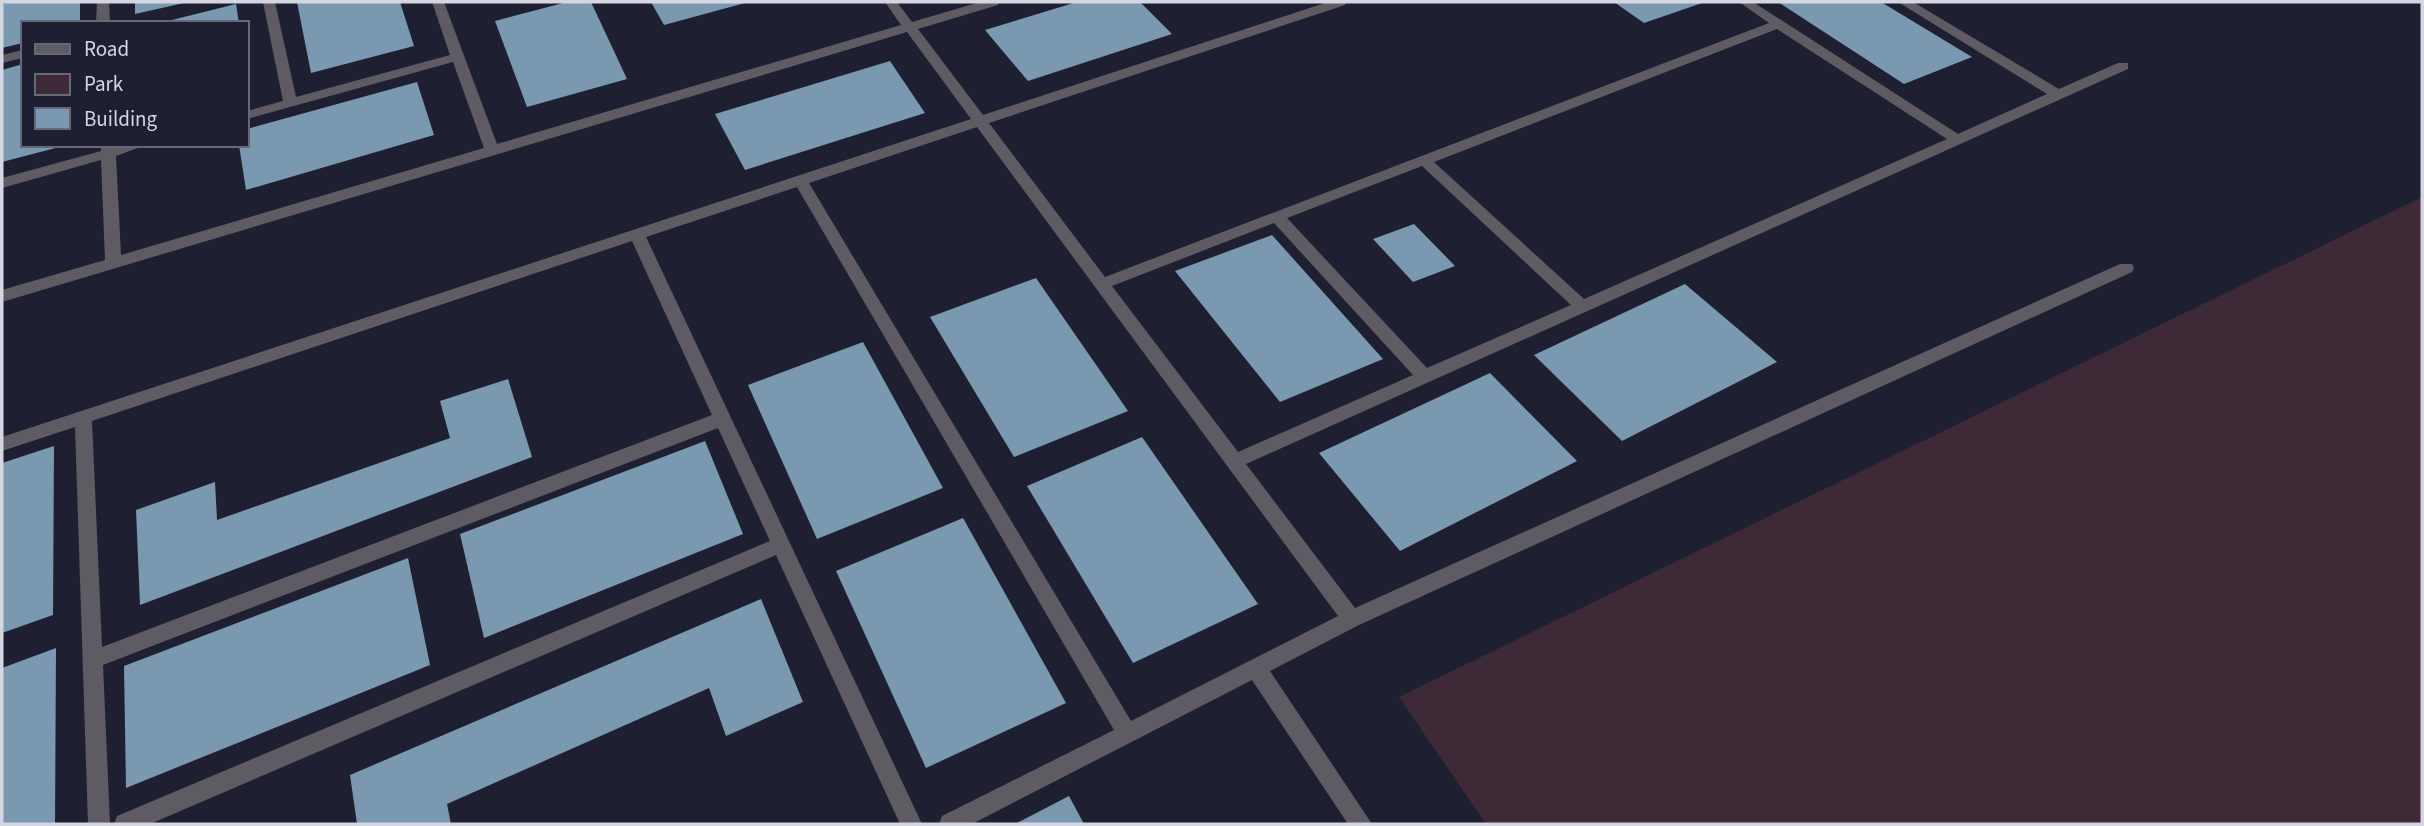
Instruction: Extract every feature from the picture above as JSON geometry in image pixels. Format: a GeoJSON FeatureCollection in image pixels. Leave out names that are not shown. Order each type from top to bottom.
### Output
{"type":"FeatureCollection","features":[{"type":"Feature","properties":{"kind":"street"},"geometry":{"type":"LineString","coordinates":[[103,2],[103,21]]}},
{"type":"Feature","properties":{"kind":"street"},"geometry":{"type":"LineString","coordinates":[[269,2],[290,103]]}},
{"type":"Feature","properties":{"kind":"street"},"geometry":{"type":"LineString","coordinates":[[438,2],[492,151]]}},
{"type":"Feature","properties":{"kind":"street"},"geometry":{"type":"LineString","coordinates":[[891,2],[1352,619]]}},
{"type":"Feature","properties":{"kind":"street"},"geometry":{"type":"LineString","coordinates":[[2,296],[993,2]]}},
{"type":"Feature","properties":{"kind":"street"},"geometry":{"type":"LineString","coordinates":[[2,444],[1340,2]]}},
{"type":"Feature","properties":{"kind":"street"},"geometry":{"type":"LineString","coordinates":[[1747,2],[1958,140]]}},
{"type":"Feature","properties":{"kind":"street"},"geometry":{"type":"LineString","coordinates":[[1905,2],[2058,95]]}},
{"type":"Feature","properties":{"kind":"street"},"geometry":{"type":"LineString","coordinates":[[1102,284],[1779,24]]}},
{"type":"Feature","properties":{"kind":"street"},"geometry":{"type":"LineString","coordinates":[[2,59],[21,54]]}},
{"type":"Feature","properties":{"kind":"street"},"geometry":{"type":"LineString","coordinates":[[248,115],[458,57]]}},
{"type":"Feature","properties":{"kind":"street"},"geometry":{"type":"LineString","coordinates":[[1235,461],[2123,66]]}},
{"type":"Feature","properties":{"kind":"street"},"geometry":{"type":"LineString","coordinates":[[2,183],[108,149],[113,263]]}},
{"type":"Feature","properties":{"kind":"street"},"geometry":{"type":"LineString","coordinates":[[1424,160],[1582,306]]}},
{"type":"Feature","properties":{"kind":"street"},"geometry":{"type":"LineString","coordinates":[[800,181],[1127,733]]}},
{"type":"Feature","properties":{"kind":"street"},"geometry":{"type":"LineString","coordinates":[[1277,217],[1425,377]]}},
{"type":"Feature","properties":{"kind":"street"},"geometry":{"type":"LineString","coordinates":[[637,235],[911,824]]}},
{"type":"Feature","properties":{"kind":"street"},"geometry":{"type":"LineString","coordinates":[[950,824],[1352,619],[2126,268]]}},
{"type":"Feature","properties":{"kind":"street"},"geometry":{"type":"LineString","coordinates":[[83,418],[99,824]]}},
{"type":"Feature","properties":{"kind":"street"},"geometry":{"type":"LineString","coordinates":[[93,660],[724,418]]}},
{"type":"Feature","properties":{"kind":"street"},"geometry":{"type":"LineString","coordinates":[[125,824],[781,544]]}},
{"type":"Feature","properties":{"kind":"street"},"geometry":{"type":"LineString","coordinates":[[1255,668],[1361,824]]}},
{"type":"Feature","properties":{"kind":"green space"},"geometry":{"type":"Polygon","coordinates":[[[2422,197],[2422,824],[1486,824],[1399,697],[2422,197]]]}},
{"type":"Feature","properties":{"kind":"building"},"geometry":{"type":"Polygon","coordinates":[[[80,2],[80,21],[21,21],[21,43],[2,48],[2,4],[80,2]]]}},
{"type":"Feature","properties":{"kind":"building"},"geometry":{"type":"Polygon","coordinates":[[[135,2],[184,2],[184,3],[135,14],[135,2]]]}},
{"type":"Feature","properties":{"kind":"building"},"geometry":{"type":"Polygon","coordinates":[[[297,2],[400,2],[414,46],[311,73],[297,2]]]}},
{"type":"Feature","properties":{"kind":"building"},"geometry":{"type":"Polygon","coordinates":[[[567,2],[591,2],[627,79],[527,107],[495,21],[567,2]]]}},
{"type":"Feature","properties":{"kind":"building"},"geometry":{"type":"Polygon","coordinates":[[[651,2],[745,2],[745,3],[664,25],[651,2]]]}},
{"type":"Feature","properties":{"kind":"building"},"geometry":{"type":"Polygon","coordinates":[[[1077,2],[1140,2],[1172,34],[1028,81],[985,30],[1077,2]]]}},
{"type":"Feature","properties":{"kind":"building"},"geometry":{"type":"Polygon","coordinates":[[[1614,2],[1705,2],[1644,23],[1614,2]]]}},
{"type":"Feature","properties":{"kind":"building"},"geometry":{"type":"Polygon","coordinates":[[[1778,2],[1881,2],[1972,57],[1904,84],[1778,2]]]}},
{"type":"Feature","properties":{"kind":"building"},"geometry":{"type":"Polygon","coordinates":[[[236,4],[239,21],[168,21],[236,4]]]}},
{"type":"Feature","properties":{"kind":"building"},"geometry":{"type":"Polygon","coordinates":[[[890,61],[925,113],[745,170],[715,114],[890,61]]]}},
{"type":"Feature","properties":{"kind":"building"},"geometry":{"type":"Polygon","coordinates":[[[21,65],[21,147],[59,147],[2,162],[2,70],[21,65]]]}},
{"type":"Feature","properties":{"kind":"building"},"geometry":{"type":"Polygon","coordinates":[[[417,82],[434,135],[246,190],[239,147],[248,147],[248,129],[417,82]]]}},
{"type":"Feature","properties":{"kind":"building"},"geometry":{"type":"Polygon","coordinates":[[[1414,224],[1455,266],[1413,282],[1373,239],[1414,224]]]}},
{"type":"Feature","properties":{"kind":"building"},"geometry":{"type":"Polygon","coordinates":[[[1272,235],[1383,359],[1280,402],[1175,271],[1272,235]]]}},
{"type":"Feature","properties":{"kind":"building"},"geometry":{"type":"Polygon","coordinates":[[[1036,278],[1128,411],[1014,457],[930,317],[1036,278]]]}},
{"type":"Feature","properties":{"kind":"building"},"geometry":{"type":"Polygon","coordinates":[[[1685,284],[1777,362],[1622,441],[1534,355],[1685,284]]]}},
{"type":"Feature","properties":{"kind":"building"},"geometry":{"type":"Polygon","coordinates":[[[863,342],[943,488],[817,539],[748,385],[863,342]]]}},
{"type":"Feature","properties":{"kind":"building"},"geometry":{"type":"Polygon","coordinates":[[[1490,373],[1577,461],[1400,551],[1319,453],[1490,373]]]}},
{"type":"Feature","properties":{"kind":"building"},"geometry":{"type":"Polygon","coordinates":[[[508,379],[532,457],[140,605],[136,510],[215,482],[217,520],[450,438],[440,401],[508,379]]]}},
{"type":"Feature","properties":{"kind":"building"},"geometry":{"type":"Polygon","coordinates":[[[1142,437],[1258,604],[1133,663],[1027,486],[1142,437]]]}},
{"type":"Feature","properties":{"kind":"building"},"geometry":{"type":"Polygon","coordinates":[[[705,441],[743,534],[484,638],[460,534],[705,441]]]}},
{"type":"Feature","properties":{"kind":"building"},"geometry":{"type":"Polygon","coordinates":[[[54,446],[53,615],[2,633],[2,463],[54,446]]]}},
{"type":"Feature","properties":{"kind":"building"},"geometry":{"type":"Polygon","coordinates":[[[963,518],[1066,703],[926,768],[836,571],[963,518]]]}},
{"type":"Feature","properties":{"kind":"building"},"geometry":{"type":"Polygon","coordinates":[[[408,558],[430,665],[126,788],[124,666],[408,558]]]}},
{"type":"Feature","properties":{"kind":"building"},"geometry":{"type":"Polygon","coordinates":[[[761,599],[803,702],[726,736],[709,688],[447,804],[451,824],[357,824],[350,775],[761,599]]]}},
{"type":"Feature","properties":{"kind":"building"},"geometry":{"type":"Polygon","coordinates":[[[56,648],[55,824],[2,824],[2,668],[56,648]]]}},
{"type":"Feature","properties":{"kind":"building"},"geometry":{"type":"Polygon","coordinates":[[[1069,796],[1084,824],[1015,824],[1069,796]]]}}]}
